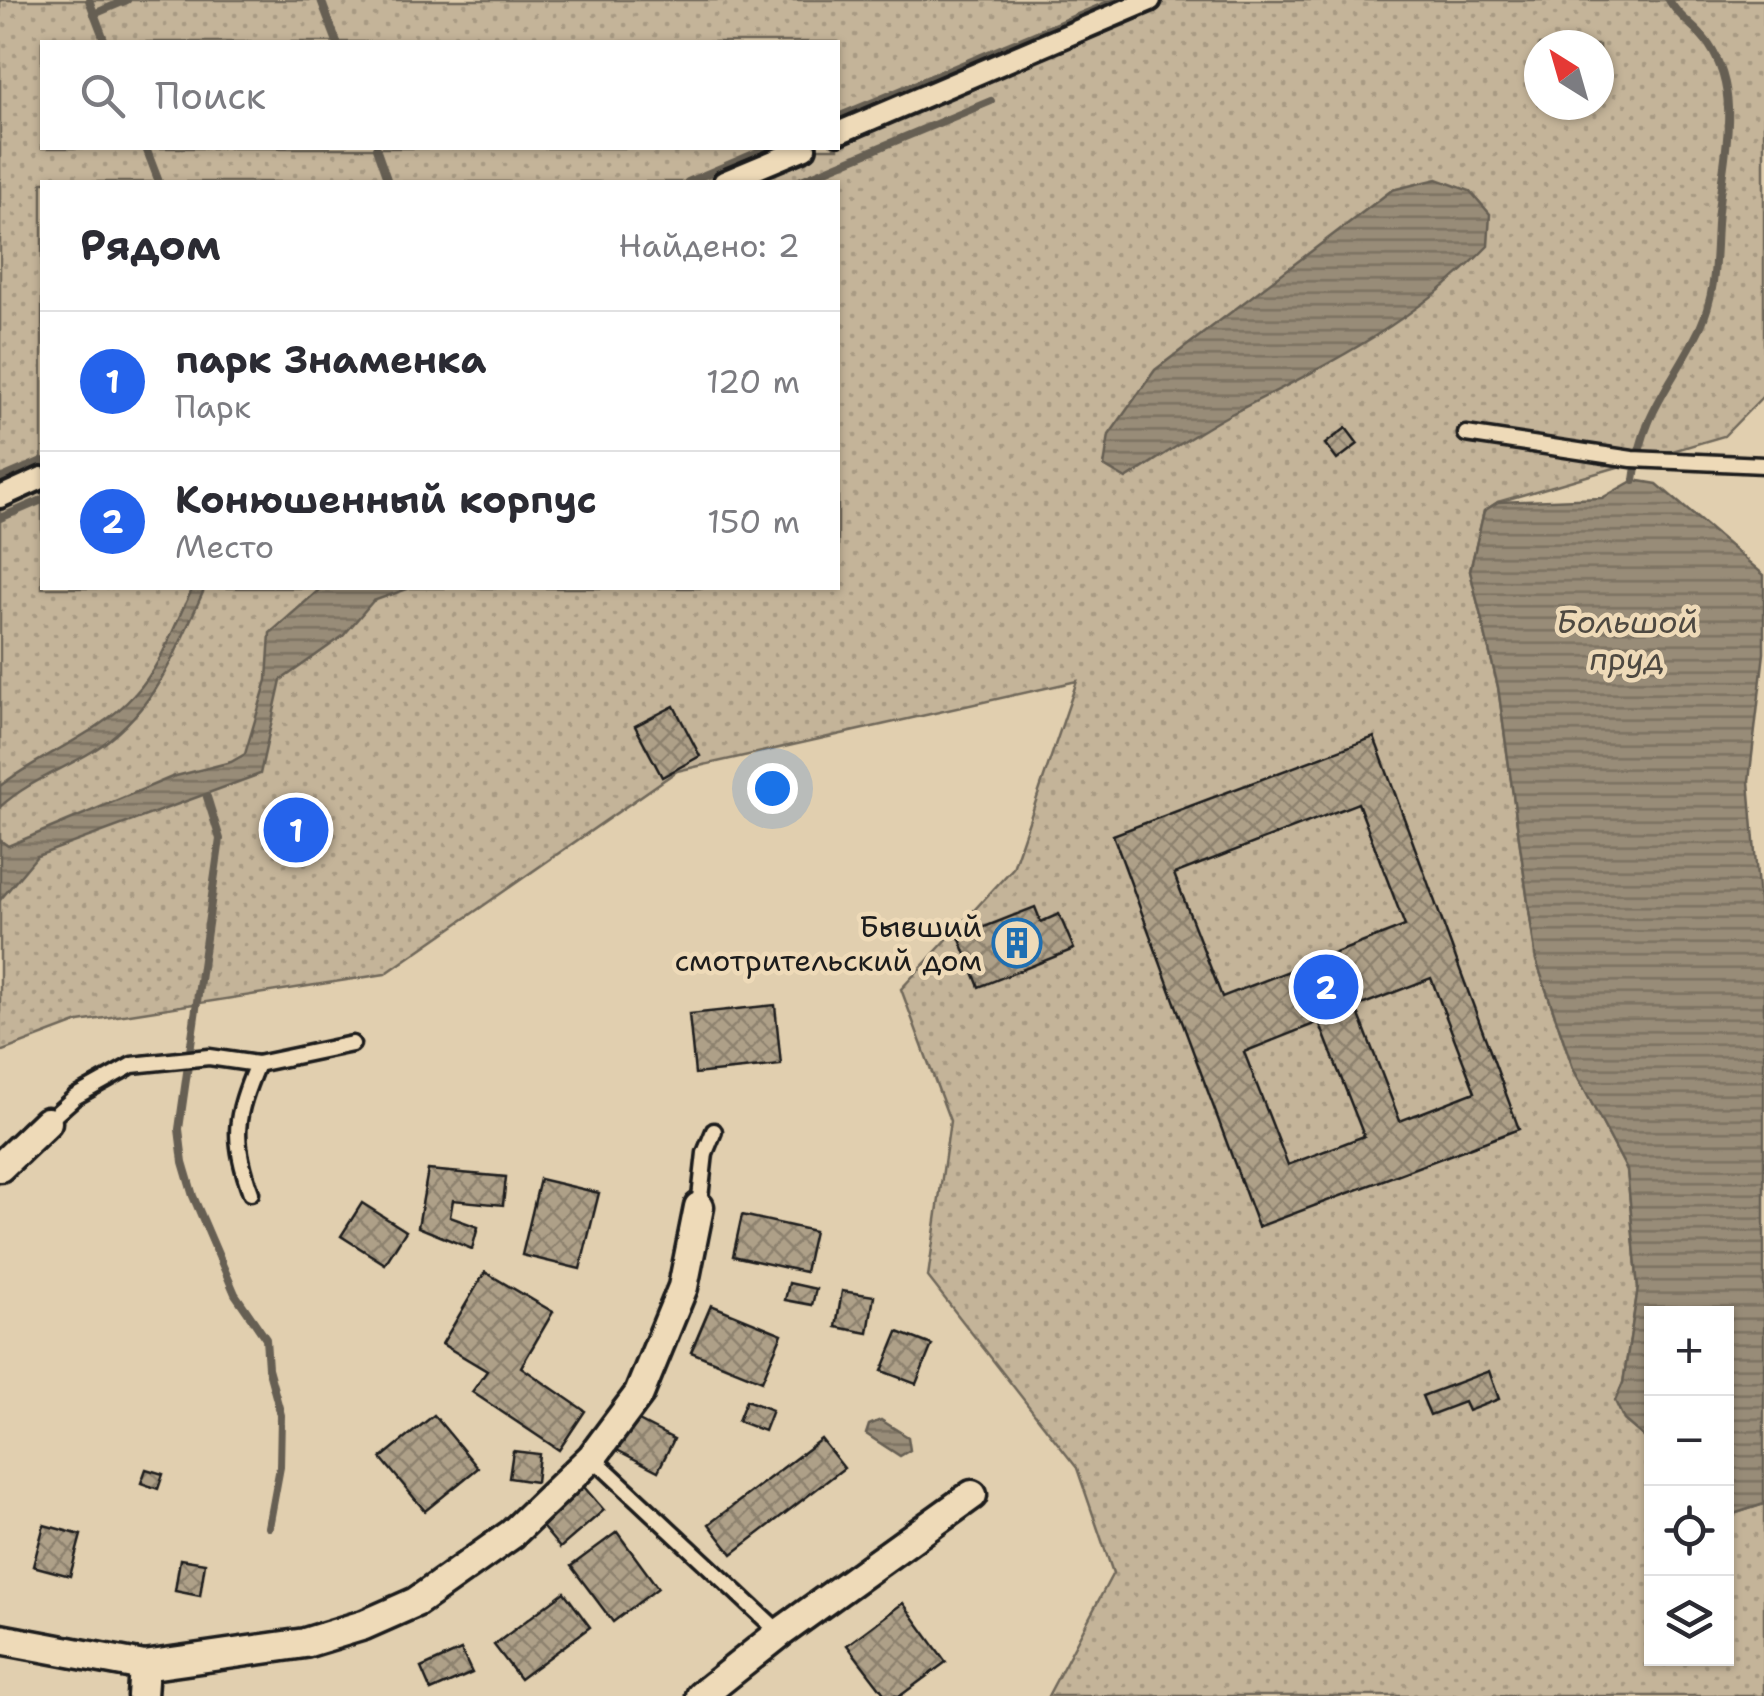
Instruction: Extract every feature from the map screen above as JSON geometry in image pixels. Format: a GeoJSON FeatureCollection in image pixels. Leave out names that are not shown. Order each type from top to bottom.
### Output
{"type":"FeatureCollection","features":[{"type":"Feature","properties":{"kind":"street"},"geometry":{"type":"LineString","coordinates":[[840,133],[1150,0]]}},
{"type":"Feature","properties":{"kind":"street"},"geometry":{"type":"LineString","coordinates":[[729,180],[800,150]]}},
{"type":"Feature","properties":{"kind":"street"},"geometry":{"type":"LineString","coordinates":[[0,497],[40,479]]}},
{"type":"Feature","properties":{"kind":"street"},"geometry":{"type":"LineString","coordinates":[[0,1167],[47,1122]]}},
{"type":"Feature","properties":{"kind":"street"},"geometry":{"type":"LineString","coordinates":[[0,1639],[144,1666],[222,1658],[305,1643],[416,1602],[512,1534],[592,1457],[639,1394],[683,1287],[700,1207]]}},
{"type":"Feature","properties":{"kind":"street"},"geometry":{"type":"LineString","coordinates":[[701,1696],[780,1632],[972,1495]]}},
{"type":"Feature","properties":{"kind":"street"},"geometry":{"type":"LineString","coordinates":[[142,1696],[144,1666]]}},
{"type":"Feature","properties":{"kind":"lane"},"geometry":{"type":"LineString","coordinates":[[1466,434],[1636,459],[1764,465]]}},
{"type":"Feature","properties":{"kind":"lane"},"geometry":{"type":"LineString","coordinates":[[47,1122],[76,1097],[114,1073],[178,1058],[209,1057],[257,1064],[352,1044]]}},
{"type":"Feature","properties":{"kind":"lane"},"geometry":{"type":"LineString","coordinates":[[251,1193],[235,1142],[243,1099],[257,1064]]}},
{"type":"Feature","properties":{"kind":"lane"},"geometry":{"type":"LineString","coordinates":[[700,1207],[704,1153],[714,1131]]}},
{"type":"Feature","properties":{"kind":"lane"},"geometry":{"type":"LineString","coordinates":[[592,1457],[780,1632]]}},
{"type":"Feature","properties":{"kind":"shaded area"},"geometry":{"type":"Polygon","coordinates":[[[0,0],[1764,0],[1764,395],[1724,436],[1498,502],[1484,511],[1470,571],[1498,687],[1536,960],[1573,1068],[1627,1170],[1638,1288],[1623,1383],[1616,1401],[1624,1420],[1644,1437],[1644,1666],[1734,1666],[1734,1514],[1764,1504],[1764,1696],[1048,1696],[1113,1573],[1077,1468],[928,1277],[950,1121],[901,989],[1013,868],[1077,681],[677,771],[385,974],[79,1022],[0,1052],[0,0]]]}},
{"type":"Feature","properties":{"kind":"water"},"geometry":{"type":"Polygon","coordinates":[[[1437,179],[1470,191],[1490,214],[1488,246],[1460,273],[1367,341],[1218,421],[1126,479],[1104,466],[1109,435],[1155,370],[1392,190],[1437,179]]]}},
{"type":"Feature","properties":{"kind":"water","name":"Большой пруд"},"geometry":{"type":"Polygon","coordinates":[[[1634,480],[1657,484],[1764,575],[1764,653],[1749,781],[1764,961],[1764,1504],[1734,1514],[1734,1306],[1644,1306],[1644,1437],[1624,1420],[1615,1401],[1623,1383],[1638,1288],[1627,1170],[1573,1068],[1536,960],[1498,687],[1470,571],[1484,511],[1498,502],[1602,498],[1634,480]]]}},
{"type":"Feature","properties":{"kind":"water"},"geometry":{"type":"Polygon","coordinates":[[[192,590],[204,590],[161,679],[133,718],[93,751],[33,783],[0,807],[0,786],[103,722],[134,695],[160,657],[192,590]]]}},
{"type":"Feature","properties":{"kind":"water"},"geometry":{"type":"Polygon","coordinates":[[[319,590],[404,590],[373,601],[343,636],[281,680],[260,774],[37,856],[0,900],[0,840],[8,846],[172,777],[231,762],[245,754],[267,680],[270,633],[319,590]]]}},
{"type":"Feature","properties":{"kind":"water"},"geometry":{"type":"Polygon","coordinates":[[[881,1420],[908,1437],[910,1450],[900,1456],[866,1434],[869,1425],[881,1420]]]}},
{"type":"Feature","properties":{"kind":"building"},"geometry":{"type":"Polygon","coordinates":[[[1346,428],[1358,444],[1337,460],[1325,444],[1346,428]]]}},
{"type":"Feature","properties":{"kind":"building"},"geometry":{"type":"Polygon","coordinates":[[[674,706],[700,756],[662,777],[635,726],[674,706]]]}},
{"type":"Feature","properties":{"kind":"building"},"geometry":{"type":"Polygon","coordinates":[[[1374,737],[1519,1129],[1258,1227],[1113,835],[1374,737]],[[1358,803],[1174,874],[1222,997],[1405,926],[1358,803]],[[1431,978],[1356,1007],[1400,1121],[1475,1092],[1431,978]],[[1319,1022],[1244,1052],[1288,1165],[1364,1136],[1319,1022]]]}},
{"type":"Feature","properties":{"kind":"building","name":"Бывший смотрительский дом"},"geometry":{"type":"Polygon","coordinates":[[[1035,907],[1041,922],[1059,914],[1074,949],[979,987],[959,937],[1035,907]]]}},
{"type":"Feature","properties":{"kind":"building"},"geometry":{"type":"Polygon","coordinates":[[[775,1005],[781,1065],[695,1074],[689,1014],[775,1005]]]}},
{"type":"Feature","properties":{"kind":"building"},"geometry":{"type":"Polygon","coordinates":[[[428,1170],[506,1177],[503,1205],[453,1200],[450,1217],[478,1227],[472,1249],[418,1227],[428,1170]]]}},
{"type":"Feature","properties":{"kind":"building"},"geometry":{"type":"Polygon","coordinates":[[[540,1179],[599,1193],[580,1269],[522,1255],[540,1179]]]}},
{"type":"Feature","properties":{"kind":"building"},"geometry":{"type":"Polygon","coordinates":[[[362,1203],[406,1231],[385,1264],[341,1236],[362,1203]]]}},
{"type":"Feature","properties":{"kind":"building"},"geometry":{"type":"Polygon","coordinates":[[[742,1215],[814,1231],[805,1272],[733,1256],[742,1215]]]}},
{"type":"Feature","properties":{"kind":"building"},"geometry":{"type":"Polygon","coordinates":[[[485,1272],[553,1312],[521,1367],[585,1411],[559,1450],[472,1392],[487,1371],[442,1344],[485,1272]]]}},
{"type":"Feature","properties":{"kind":"building"},"geometry":{"type":"Polygon","coordinates":[[[789,1283],[816,1289],[812,1305],[785,1300],[789,1283]]]}},
{"type":"Feature","properties":{"kind":"building"},"geometry":{"type":"Polygon","coordinates":[[[842,1291],[874,1296],[868,1333],[836,1327],[842,1291]]]}},
{"type":"Feature","properties":{"kind":"building"},"geometry":{"type":"Polygon","coordinates":[[[711,1305],[782,1334],[762,1381],[691,1352],[711,1305]]]}},
{"type":"Feature","properties":{"kind":"building"},"geometry":{"type":"Polygon","coordinates":[[[898,1332],[932,1345],[916,1384],[882,1371],[898,1332]]]}},
{"type":"Feature","properties":{"kind":"building"},"geometry":{"type":"Polygon","coordinates":[[[1489,1371],[1499,1399],[1468,1411],[1464,1402],[1430,1415],[1422,1396],[1489,1371]]]}},
{"type":"Feature","properties":{"kind":"building"},"geometry":{"type":"Polygon","coordinates":[[[746,1400],[772,1410],[764,1431],[738,1421],[746,1400]]]}},
{"type":"Feature","properties":{"kind":"building"},"geometry":{"type":"Polygon","coordinates":[[[434,1415],[478,1468],[425,1511],[381,1458],[434,1415]]]}},
{"type":"Feature","properties":{"kind":"building"},"geometry":{"type":"Polygon","coordinates":[[[631,1417],[674,1439],[658,1471],[615,1449],[631,1417]]]}},
{"type":"Feature","properties":{"kind":"building"},"geometry":{"type":"Polygon","coordinates":[[[821,1439],[844,1468],[732,1554],[709,1524],[821,1439]]]}},
{"type":"Feature","properties":{"kind":"building"},"geometry":{"type":"Polygon","coordinates":[[[513,1451],[539,1454],[536,1482],[509,1478],[513,1451]]]}},
{"type":"Feature","properties":{"kind":"building"},"geometry":{"type":"Polygon","coordinates":[[[146,1469],[163,1474],[158,1489],[141,1483],[146,1469]]]}},
{"type":"Feature","properties":{"kind":"building"},"geometry":{"type":"Polygon","coordinates":[[[578,1480],[604,1510],[560,1548],[534,1517],[578,1480]]]}},
{"type":"Feature","properties":{"kind":"building"},"geometry":{"type":"Polygon","coordinates":[[[44,1525],[81,1535],[70,1576],[33,1566],[44,1525]]]}},
{"type":"Feature","properties":{"kind":"building"},"geometry":{"type":"Polygon","coordinates":[[[617,1532],[658,1588],[613,1622],[571,1566],[617,1532]]]}},
{"type":"Feature","properties":{"kind":"building"},"geometry":{"type":"Polygon","coordinates":[[[180,1559],[205,1563],[200,1596],[175,1591],[180,1559]]]}},
{"type":"Feature","properties":{"kind":"building"},"geometry":{"type":"Polygon","coordinates":[[[564,1592],[590,1627],[520,1679],[494,1645],[564,1592]]]}},
{"type":"Feature","properties":{"kind":"building"},"geometry":{"type":"Polygon","coordinates":[[[903,1603],[946,1662],[900,1696],[886,1696],[847,1645],[903,1603]]]}},
{"type":"Feature","properties":{"kind":"building"},"geometry":{"type":"Polygon","coordinates":[[[461,1650],[472,1673],[431,1691],[421,1668],[461,1650]]]}},
{"type":"Feature","properties":{"kind":"waterway"},"geometry":{"type":"LineString","coordinates":[[89,0],[104,40]]}},
{"type":"Feature","properties":{"kind":"waterway"},"geometry":{"type":"LineString","coordinates":[[94,14],[127,0]]}},
{"type":"Feature","properties":{"kind":"waterway"},"geometry":{"type":"LineString","coordinates":[[321,0],[336,40]]}},
{"type":"Feature","properties":{"kind":"waterway"},"geometry":{"type":"LineString","coordinates":[[840,116],[1118,0]]}},
{"type":"Feature","properties":{"kind":"waterway"},"geometry":{"type":"LineString","coordinates":[[1634,480],[1651,417],[1700,328],[1709,302],[1728,133],[1726,88],[1720,66],[1705,39],[1669,0]]}},
{"type":"Feature","properties":{"kind":"waterway"},"geometry":{"type":"LineString","coordinates":[[802,180],[991,101]]}},
{"type":"Feature","properties":{"kind":"waterway"},"geometry":{"type":"LineString","coordinates":[[147,150],[158,180]]}},
{"type":"Feature","properties":{"kind":"waterway"},"geometry":{"type":"LineString","coordinates":[[377,150],[387,180]]}},
{"type":"Feature","properties":{"kind":"waterway"},"geometry":{"type":"LineString","coordinates":[[693,180],[763,150]]}},
{"type":"Feature","properties":{"kind":"waterway"},"geometry":{"type":"LineString","coordinates":[[0,479],[40,462]]}},
{"type":"Feature","properties":{"kind":"waterway"},"geometry":{"type":"LineString","coordinates":[[0,518],[40,501]]}},
{"type":"Feature","properties":{"kind":"waterway"},"geometry":{"type":"LineString","coordinates":[[207,797],[220,839],[179,1129],[193,1196],[235,1294],[266,1339],[268,1368],[281,1415],[280,1467],[269,1527]]}},
{"type":"Feature","properties":{"kind":"place","name":"парк Знаменка"},"geometry":{"type":"Point","coordinates":[296,830]}},
{"type":"Feature","properties":{"kind":"place","name":"Бывший смотрительский дом"},"geometry":{"type":"Point","coordinates":[1017,943]}},
{"type":"Feature","properties":{"kind":"place","name":"Конюшенный корпус"},"geometry":{"type":"Point","coordinates":[1326,987]}}]}
